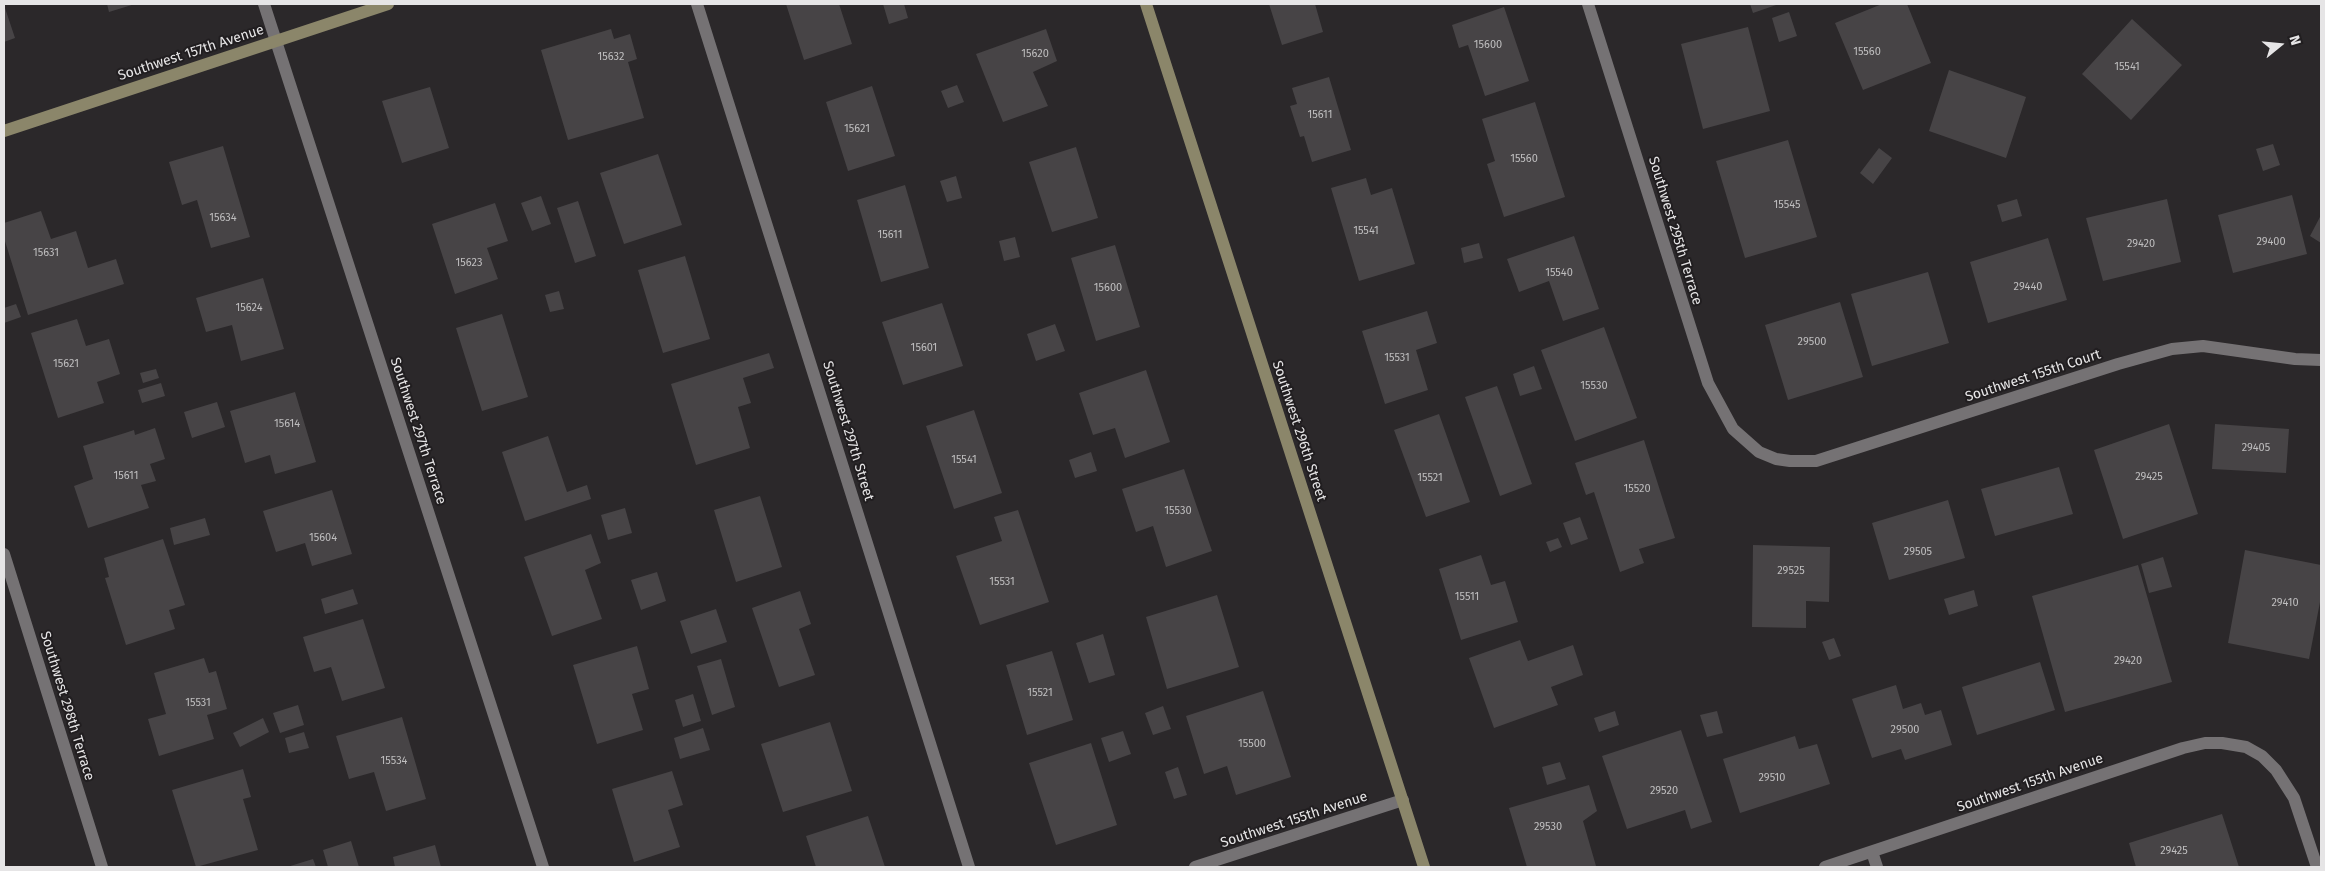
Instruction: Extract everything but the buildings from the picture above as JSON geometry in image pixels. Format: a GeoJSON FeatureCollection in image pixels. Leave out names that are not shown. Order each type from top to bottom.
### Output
{"type":"FeatureCollection","features":[{"type":"Feature","properties":{"kind":"street","name":"Southwest 297th Terrace"},"geometry":{"type":"LineString","coordinates":[[264,4],[543,867]]}},
{"type":"Feature","properties":{"kind":"street","name":"Southwest 157th Avenue"},"geometry":{"type":"LineString","coordinates":[[4,130],[388,4]]}},
{"type":"Feature","properties":{"kind":"street","name":"Southwest 297th Street"},"geometry":{"type":"LineString","coordinates":[[698,4],[970,867]]}},
{"type":"Feature","properties":{"kind":"street","name":"Southwest 296th Street"},"geometry":{"type":"LineString","coordinates":[[1146,4],[1424,867]]}},
{"type":"Feature","properties":{"kind":"street","name":"Southwest 295th Terrace"},"geometry":{"type":"LineString","coordinates":[[1588,4],[1708,383],[1733,429],[1759,452]]}},
{"type":"Feature","properties":{"kind":"street","name":"Southwest 155th Court"},"geometry":{"type":"LineString","coordinates":[[1759,452],[1776,459],[1816,461],[2118,364],[2188,347],[2219,347],[2295,359],[2321,360]]}},
{"type":"Feature","properties":{"kind":"street","name":"Southwest 298th Terrace"},"geometry":{"type":"LineString","coordinates":[[4,554],[102,867]]}},
{"type":"Feature","properties":{"kind":"street","name":"Southwest 155th Avenue"},"geometry":{"type":"LineString","coordinates":[[1825,867],[2183,748],[2205,743],[2222,743],[2246,747],[2262,756],[2276,770],[2286,784],[2299,812],[2317,867]]}},
{"type":"Feature","properties":{"kind":"street","name":"Southwest 155th Avenue"},"geometry":{"type":"LineString","coordinates":[[1195,867],[1402,800]]}},
{"type":"Feature","properties":{"kind":"street"},"geometry":{"type":"LineString","coordinates":[[1872,852],[1877,867]]}}]}
